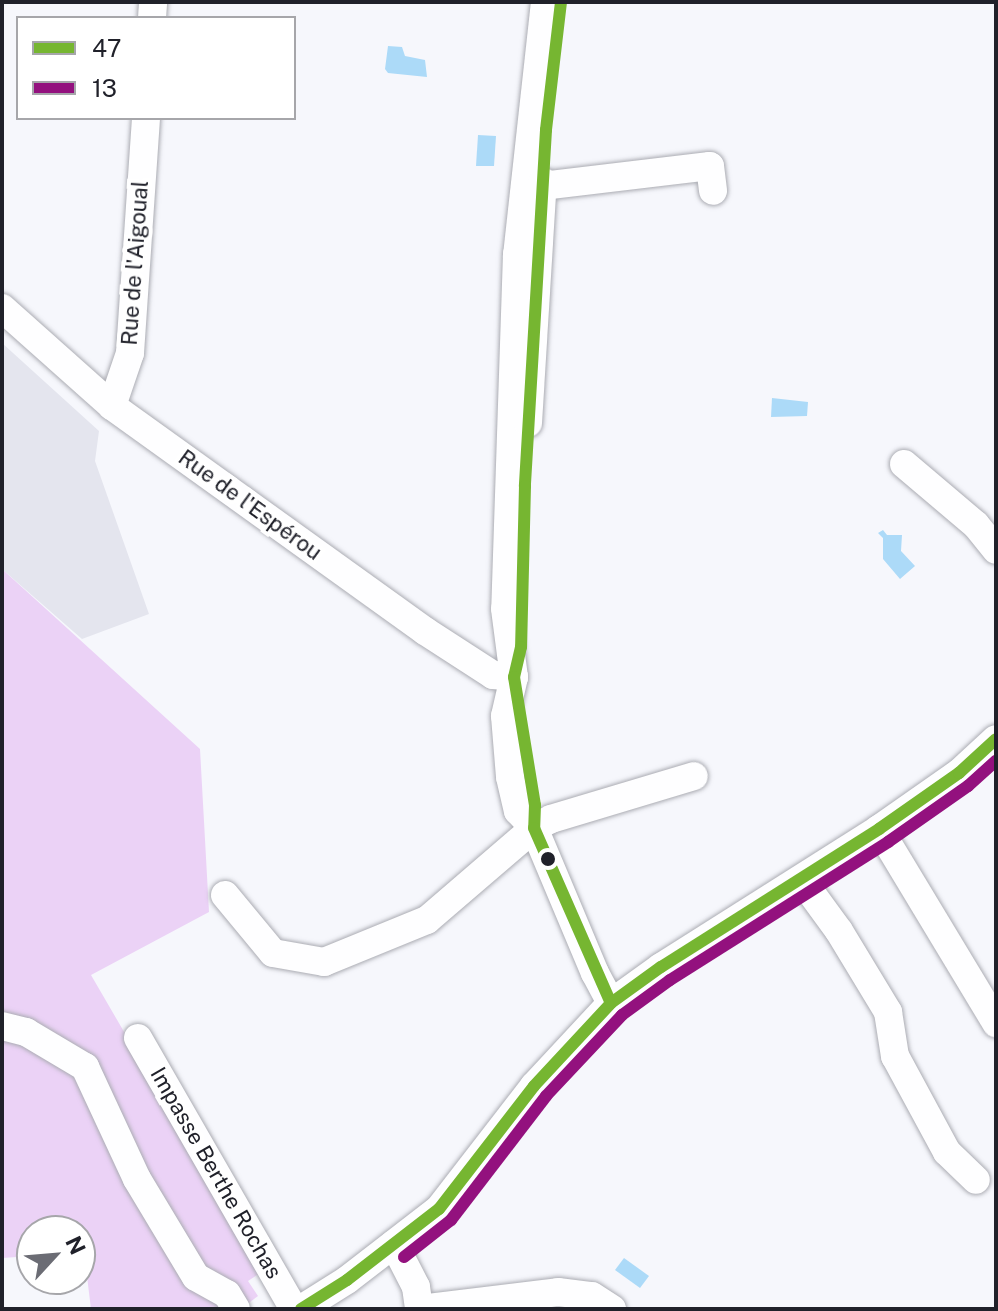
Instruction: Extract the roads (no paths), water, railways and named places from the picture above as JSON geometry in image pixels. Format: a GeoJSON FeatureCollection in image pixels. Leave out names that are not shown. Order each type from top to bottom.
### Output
{"type":"FeatureCollection","features":[{"type":"Feature","properties":{"kind":"street"},"geometry":{"type":"LineString","coordinates":[[545,2],[518,239],[505,609],[535,805],[534,828],[595,973],[611,1003]]}},
{"type":"Feature","properties":{"kind":"street"},"geometry":{"type":"LineString","coordinates":[[514,677],[521,647],[525,486],[542,186],[561,2]]}},
{"type":"Feature","properties":{"kind":"street","name":"Rue de l'Aigoual"},"geometry":{"type":"LineString","coordinates":[[112,406],[130,353],[146,120]]}},
{"type":"Feature","properties":{"kind":"street"},"geometry":{"type":"LineString","coordinates":[[542,186],[710,166],[713,191]]}},
{"type":"Feature","properties":{"kind":"street","name":"Rue de l'Espérou"},"geometry":{"type":"LineString","coordinates":[[2,308],[112,406],[458,654],[493,675],[514,677]]}},
{"type":"Feature","properties":{"kind":"street"},"geometry":{"type":"LineString","coordinates":[[904,464],[976,525],[996,550]]}},
{"type":"Feature","properties":{"kind":"street"},"geometry":{"type":"LineString","coordinates":[[301,1309],[439,1209],[534,1086],[611,1003],[661,967],[879,829],[959,773],[996,739]]}},
{"type":"Feature","properties":{"kind":"street"},"geometry":{"type":"LineString","coordinates":[[225,895],[273,953],[324,962],[427,920],[534,828],[551,819],[694,776]]}},
{"type":"Feature","properties":{"kind":"street"},"geometry":{"type":"LineString","coordinates":[[879,829],[996,1023]]}},
{"type":"Feature","properties":{"kind":"street"},"geometry":{"type":"LineString","coordinates":[[801,879],[839,931],[888,1012],[895,1056],[947,1152],[976,1180]]}},
{"type":"Feature","properties":{"kind":"street"},"geometry":{"type":"LineString","coordinates":[[2,1026],[26,1032],[85,1067],[137,1179],[196,1277],[227,1294],[236,1309]]}},
{"type":"Feature","properties":{"kind":"street","name":"Impasse Berthe Rochas"},"geometry":{"type":"LineString","coordinates":[[138,1038],[294,1309]]}},
{"type":"Feature","properties":{"kind":"street"},"geometry":{"type":"LineString","coordinates":[[394,1244],[416,1287],[420,1309],[558,1292],[592,1296],[612,1309]]}},
{"type":"Feature","properties":{"kind":"water"},"geometry":{"type":"Polygon","coordinates":[[[388,46],[402,47],[405,56],[425,60],[427,77],[388,73],[385,69],[388,46]]]}},
{"type":"Feature","properties":{"kind":"water"},"geometry":{"type":"Polygon","coordinates":[[[478,135],[496,136],[494,166],[476,166],[478,135]]]}},
{"type":"Feature","properties":{"kind":"water"},"geometry":{"type":"Polygon","coordinates":[[[772,398],[808,402],[807,416],[771,417],[772,398]]]}},
{"type":"Feature","properties":{"kind":"water"},"geometry":{"type":"Polygon","coordinates":[[[883,530],[887,535],[902,535],[901,551],[915,566],[900,579],[883,559],[883,538],[878,533],[883,530]]]}},
{"type":"Feature","properties":{"kind":"water"},"geometry":{"type":"Polygon","coordinates":[[[624,1258],[649,1276],[640,1288],[615,1270],[624,1258]]]}}]}
